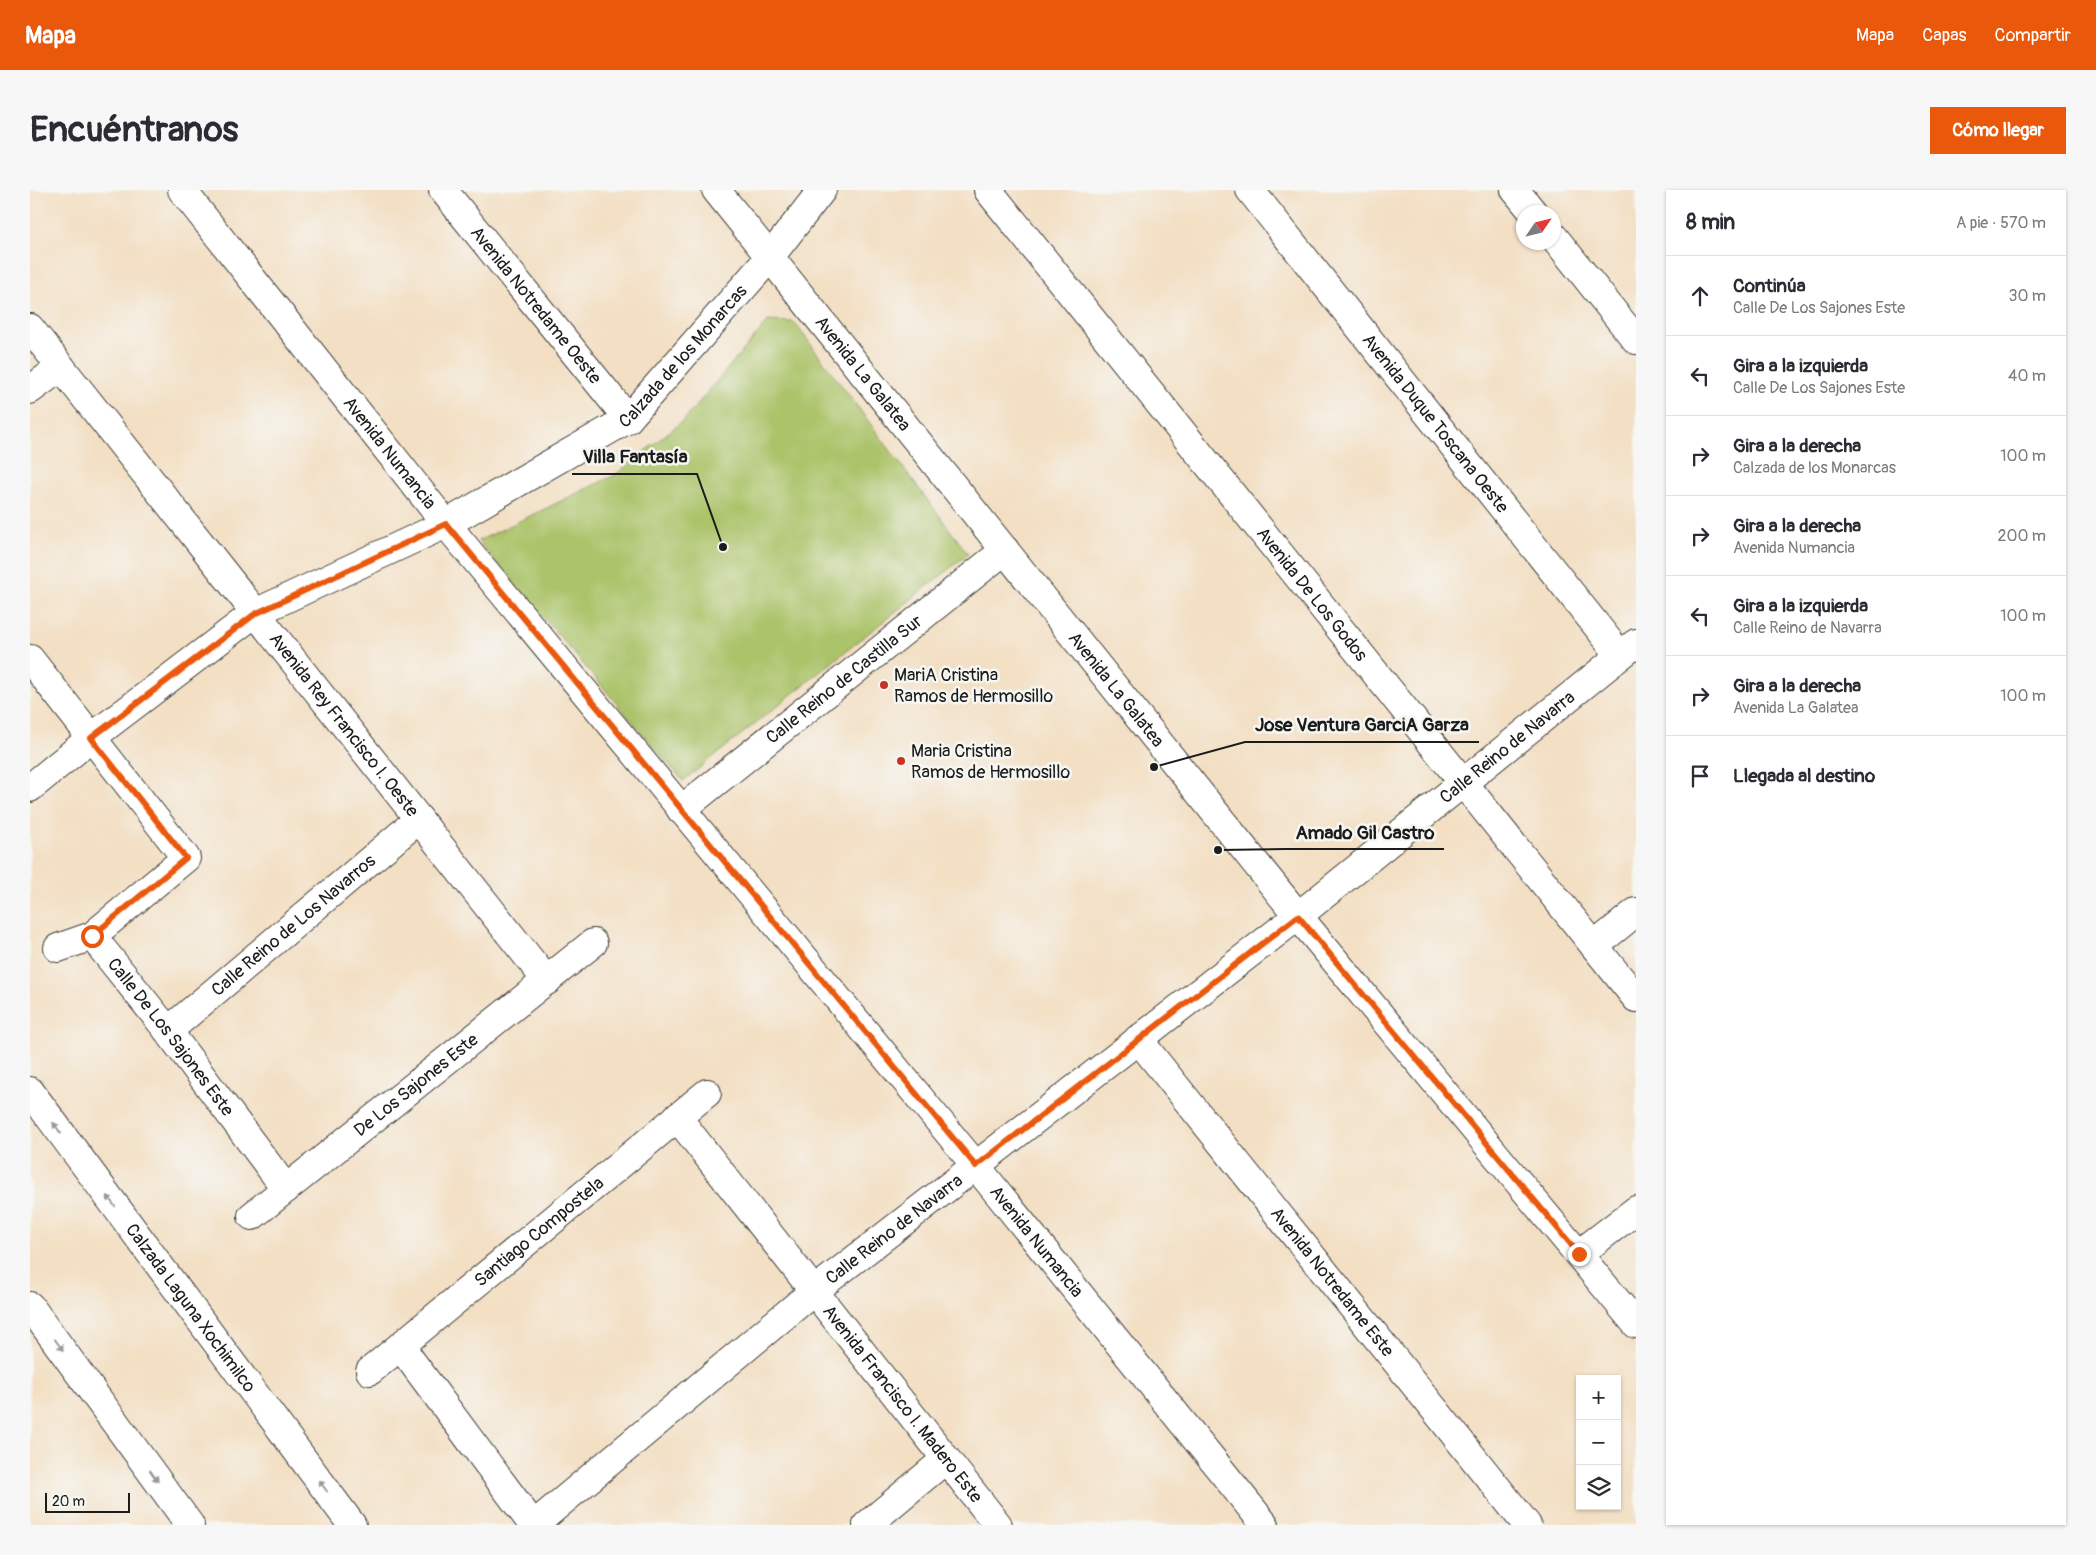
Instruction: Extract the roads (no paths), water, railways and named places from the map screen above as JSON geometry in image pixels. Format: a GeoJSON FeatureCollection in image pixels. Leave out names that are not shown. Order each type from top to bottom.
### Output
{"type":"FeatureCollection","features":[{"type":"Feature","properties":{"kind":"street","name":"Avenida Numancia"},"geometry":{"type":"LineString","coordinates":[[182,190],[446,524],[976,1166],[1265,1525]]}},
{"type":"Feature","properties":{"kind":"street","name":"Avenida Notredame Oeste"},"geometry":{"type":"LineString","coordinates":[[443,190],[628,419]]}},
{"type":"Feature","properties":{"kind":"street","name":"Avenida La Galatea"},"geometry":{"type":"LineString","coordinates":[[716,190],[1298,916],[1636,1324]]}},
{"type":"Feature","properties":{"kind":"street","name":"Calzada de los Monarcas"},"geometry":{"type":"LineString","coordinates":[[30,788],[91,738],[255,614],[446,524],[628,419],[770,257],[822,190]]}},
{"type":"Feature","properties":{"kind":"street","name":"Avenida De Los Godos"},"geometry":{"type":"LineString","coordinates":[[988,190],[1636,998]]}},
{"type":"Feature","properties":{"kind":"street","name":"Avenida Duque Toscana Oeste"},"geometry":{"type":"LineString","coordinates":[[1250,190],[1628,649]]}},
{"type":"Feature","properties":{"kind":"street"},"geometry":{"type":"LineString","coordinates":[[1561,246],[1636,340]]}},
{"type":"Feature","properties":{"kind":"street","name":"Avenida Rey Francisco I. Oeste"},"geometry":{"type":"LineString","coordinates":[[30,328],[547,981]]}},
{"type":"Feature","properties":{"kind":"street"},"geometry":{"type":"LineString","coordinates":[[30,390],[61,367]]}},
{"type":"Feature","properties":{"kind":"street","name":"Calle Reino de Castilla Sur"},"geometry":{"type":"LineString","coordinates":[[681,810],[1006,550]]}},
{"type":"Feature","properties":{"kind":"street","name":"Calle Reino de Navarra"},"geometry":{"type":"LineString","coordinates":[[533,1525],[814,1291],[1298,916],[1628,649]]}},
{"type":"Feature","properties":{"kind":"street"},"geometry":{"type":"LineString","coordinates":[[30,659],[186,858],[92,936],[58,948]]}},
{"type":"Feature","properties":{"kind":"street","name":"Calle Reino de Los Navarros"},"geometry":{"type":"LineString","coordinates":[[168,1031],[419,819]]}},
{"type":"Feature","properties":{"kind":"street"},"geometry":{"type":"LineString","coordinates":[[1594,946],[1636,912]]}},
{"type":"Feature","properties":{"kind":"street","name":"Calle De Los Sajones Este"},"geometry":{"type":"LineString","coordinates":[[92,936],[168,1031],[286,1189]]}},
{"type":"Feature","properties":{"kind":"street","name":"De Los Sajones Este"},"geometry":{"type":"LineString","coordinates":[[252,1216],[593,943]]}},
{"type":"Feature","properties":{"kind":"street","name":"Avenida Notredame Este"},"geometry":{"type":"LineString","coordinates":[[1138,1039],[1527,1525]]}},
{"type":"Feature","properties":{"kind":"street","name":"Calzada Laguna Xochimilco"},"geometry":{"type":"LineString","coordinates":[[30,1091],[352,1525]]}},
{"type":"Feature","properties":{"kind":"street","name":"Santiago Compostela"},"geometry":{"type":"LineString","coordinates":[[370,1371],[707,1093]]}},
{"type":"Feature","properties":{"kind":"street","name":"Avenida Francisco I. Madero Este"},"geometry":{"type":"LineString","coordinates":[[678,1116],[998,1525]]}},
{"type":"Feature","properties":{"kind":"street"},"geometry":{"type":"LineString","coordinates":[[1579,1254],[1636,1210]]}},
{"type":"Feature","properties":{"kind":"street"},"geometry":{"type":"LineString","coordinates":[[30,1306],[190,1525]]}},
{"type":"Feature","properties":{"kind":"street"},"geometry":{"type":"LineString","coordinates":[[401,1347],[533,1525]]}},
{"type":"Feature","properties":{"kind":"street"},"geometry":{"type":"LineString","coordinates":[[866,1525],[946,1459]]}},
{"type":"Feature","properties":{"kind":"place","name":"Villa Fantasía"},"geometry":{"type":"Point","coordinates":[723,547]}},
{"type":"Feature","properties":{"kind":"place","name":"MariA Cristina Ramos de Hermosillo"},"geometry":{"type":"Point","coordinates":[884,685]}},
{"type":"Feature","properties":{"kind":"place","name":"Maria Cristina Ramos de Hermosillo"},"geometry":{"type":"Point","coordinates":[901,761]}},
{"type":"Feature","properties":{"kind":"place","name":"Jose Ventura GarciA Garza"},"geometry":{"type":"Point","coordinates":[1154,767]}},
{"type":"Feature","properties":{"kind":"place","name":"Amado Gil Castro"},"geometry":{"type":"Point","coordinates":[1218,850]}}]}
